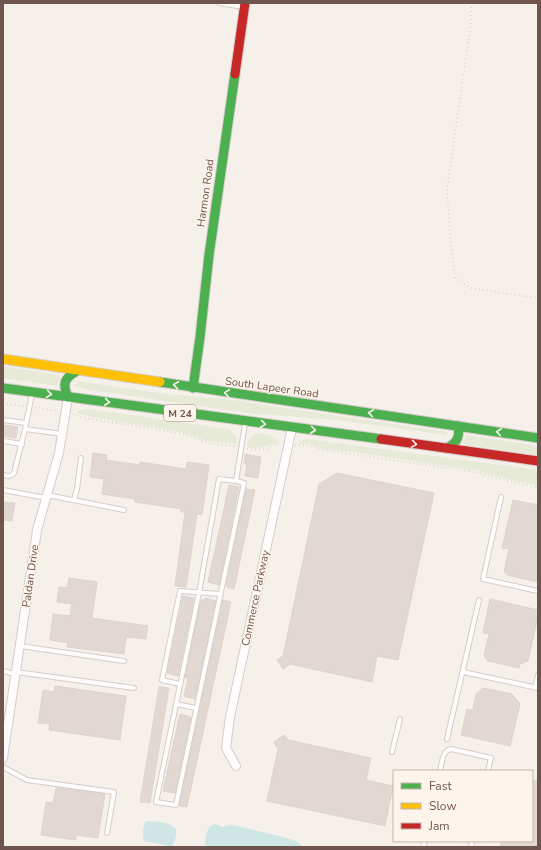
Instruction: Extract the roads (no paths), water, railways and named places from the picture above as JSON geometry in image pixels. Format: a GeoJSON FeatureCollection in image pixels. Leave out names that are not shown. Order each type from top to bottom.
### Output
{"type":"FeatureCollection","features":[{"type":"Feature","properties":{"kind":"main road","name":"Harmon Road"},"geometry":{"type":"LineString","coordinates":[[193,388],[200,337],[208,255],[245,5]]}},
{"type":"Feature","properties":{"kind":"main road","name":"South Lapeer Road"},"geometry":{"type":"LineString","coordinates":[[3,359],[538,438]]}},
{"type":"Feature","properties":{"kind":"main road"},"geometry":{"type":"LineString","coordinates":[[68,397],[64,387],[65,382],[67,377],[77,371]]}},
{"type":"Feature","properties":{"kind":"main road","name":"M 24"},"geometry":{"type":"LineString","coordinates":[[3,388],[538,461]]}},
{"type":"Feature","properties":{"kind":"main road"},"geometry":{"type":"LineString","coordinates":[[447,448],[452,446],[458,440],[458,426]]}},
{"type":"Feature","properties":{"kind":"street","name":"Paldan Drive"},"geometry":{"type":"LineString","coordinates":[[3,758],[7,707],[16,673],[35,540],[38,524],[59,453],[68,397]]}},
{"type":"Feature","properties":{"kind":"street","name":"Commerce Parkway"},"geometry":{"type":"LineString","coordinates":[[236,766],[226,748],[230,717],[292,428]]}},
{"type":"Feature","properties":{"kind":"lane"},"geometry":{"type":"LineString","coordinates":[[219,3],[245,5]]}},
{"type":"Feature","properties":{"kind":"lane"},"geometry":{"type":"LineString","coordinates":[[3,475],[9,476],[14,473],[22,444],[32,392]]}},
{"type":"Feature","properties":{"kind":"lane"},"geometry":{"type":"LineString","coordinates":[[3,420],[26,423]]}},
{"type":"Feature","properties":{"kind":"lane"},"geometry":{"type":"LineString","coordinates":[[236,481],[245,422]]}},
{"type":"Feature","properties":{"kind":"lane"},"geometry":{"type":"LineString","coordinates":[[25,429],[62,434]]}},
{"type":"Feature","properties":{"kind":"lane"},"geometry":{"type":"LineString","coordinates":[[3,441],[22,444]]}},
{"type":"Feature","properties":{"kind":"lane"},"geometry":{"type":"LineString","coordinates":[[74,500],[81,458]]}},
{"type":"Feature","properties":{"kind":"lane"},"geometry":{"type":"LineString","coordinates":[[219,479],[236,481],[244,483],[176,805],[156,802],[199,593],[219,479]]}},
{"type":"Feature","properties":{"kind":"lane"},"geometry":{"type":"LineString","coordinates":[[3,490],[74,500],[124,510]]}},
{"type":"Feature","properties":{"kind":"lane"},"geometry":{"type":"LineString","coordinates":[[501,498],[483,579],[538,591]]}},
{"type":"Feature","properties":{"kind":"lane"},"geometry":{"type":"LineString","coordinates":[[180,684],[162,680],[180,591],[221,594]]}},
{"type":"Feature","properties":{"kind":"lane"},"geometry":{"type":"LineString","coordinates":[[447,739],[479,600]]}},
{"type":"Feature","properties":{"kind":"lane"},"geometry":{"type":"LineString","coordinates":[[20,646],[124,661]]}},
{"type":"Feature","properties":{"kind":"lane"},"geometry":{"type":"LineString","coordinates":[[3,671],[134,688]]}},
{"type":"Feature","properties":{"kind":"lane"},"geometry":{"type":"LineString","coordinates":[[463,672],[537,688],[538,675]]}},
{"type":"Feature","properties":{"kind":"lane"},"geometry":{"type":"LineString","coordinates":[[176,704],[196,708]]}},
{"type":"Feature","properties":{"kind":"lane"},"geometry":{"type":"LineString","coordinates":[[392,752],[400,719]]}},
{"type":"Feature","properties":{"kind":"lane"},"geometry":{"type":"LineString","coordinates":[[440,770],[444,755],[451,749],[491,758],[488,770]]}},
{"type":"Feature","properties":{"kind":"lane"},"geometry":{"type":"LineString","coordinates":[[3,767],[27,780],[114,792],[107,833]]}},
{"type":"Feature","properties":{"kind":"water"},"geometry":{"type":"Polygon","coordinates":[[[147,821],[166,823],[176,829],[176,837],[172,846],[144,841],[143,833],[145,823],[147,821]]]}},
{"type":"Feature","properties":{"kind":"water"},"geometry":{"type":"Polygon","coordinates":[[[216,824],[222,827],[230,825],[237,826],[283,837],[296,841],[304,847],[206,847],[205,839],[207,831],[210,826],[216,824]]]}}]}
